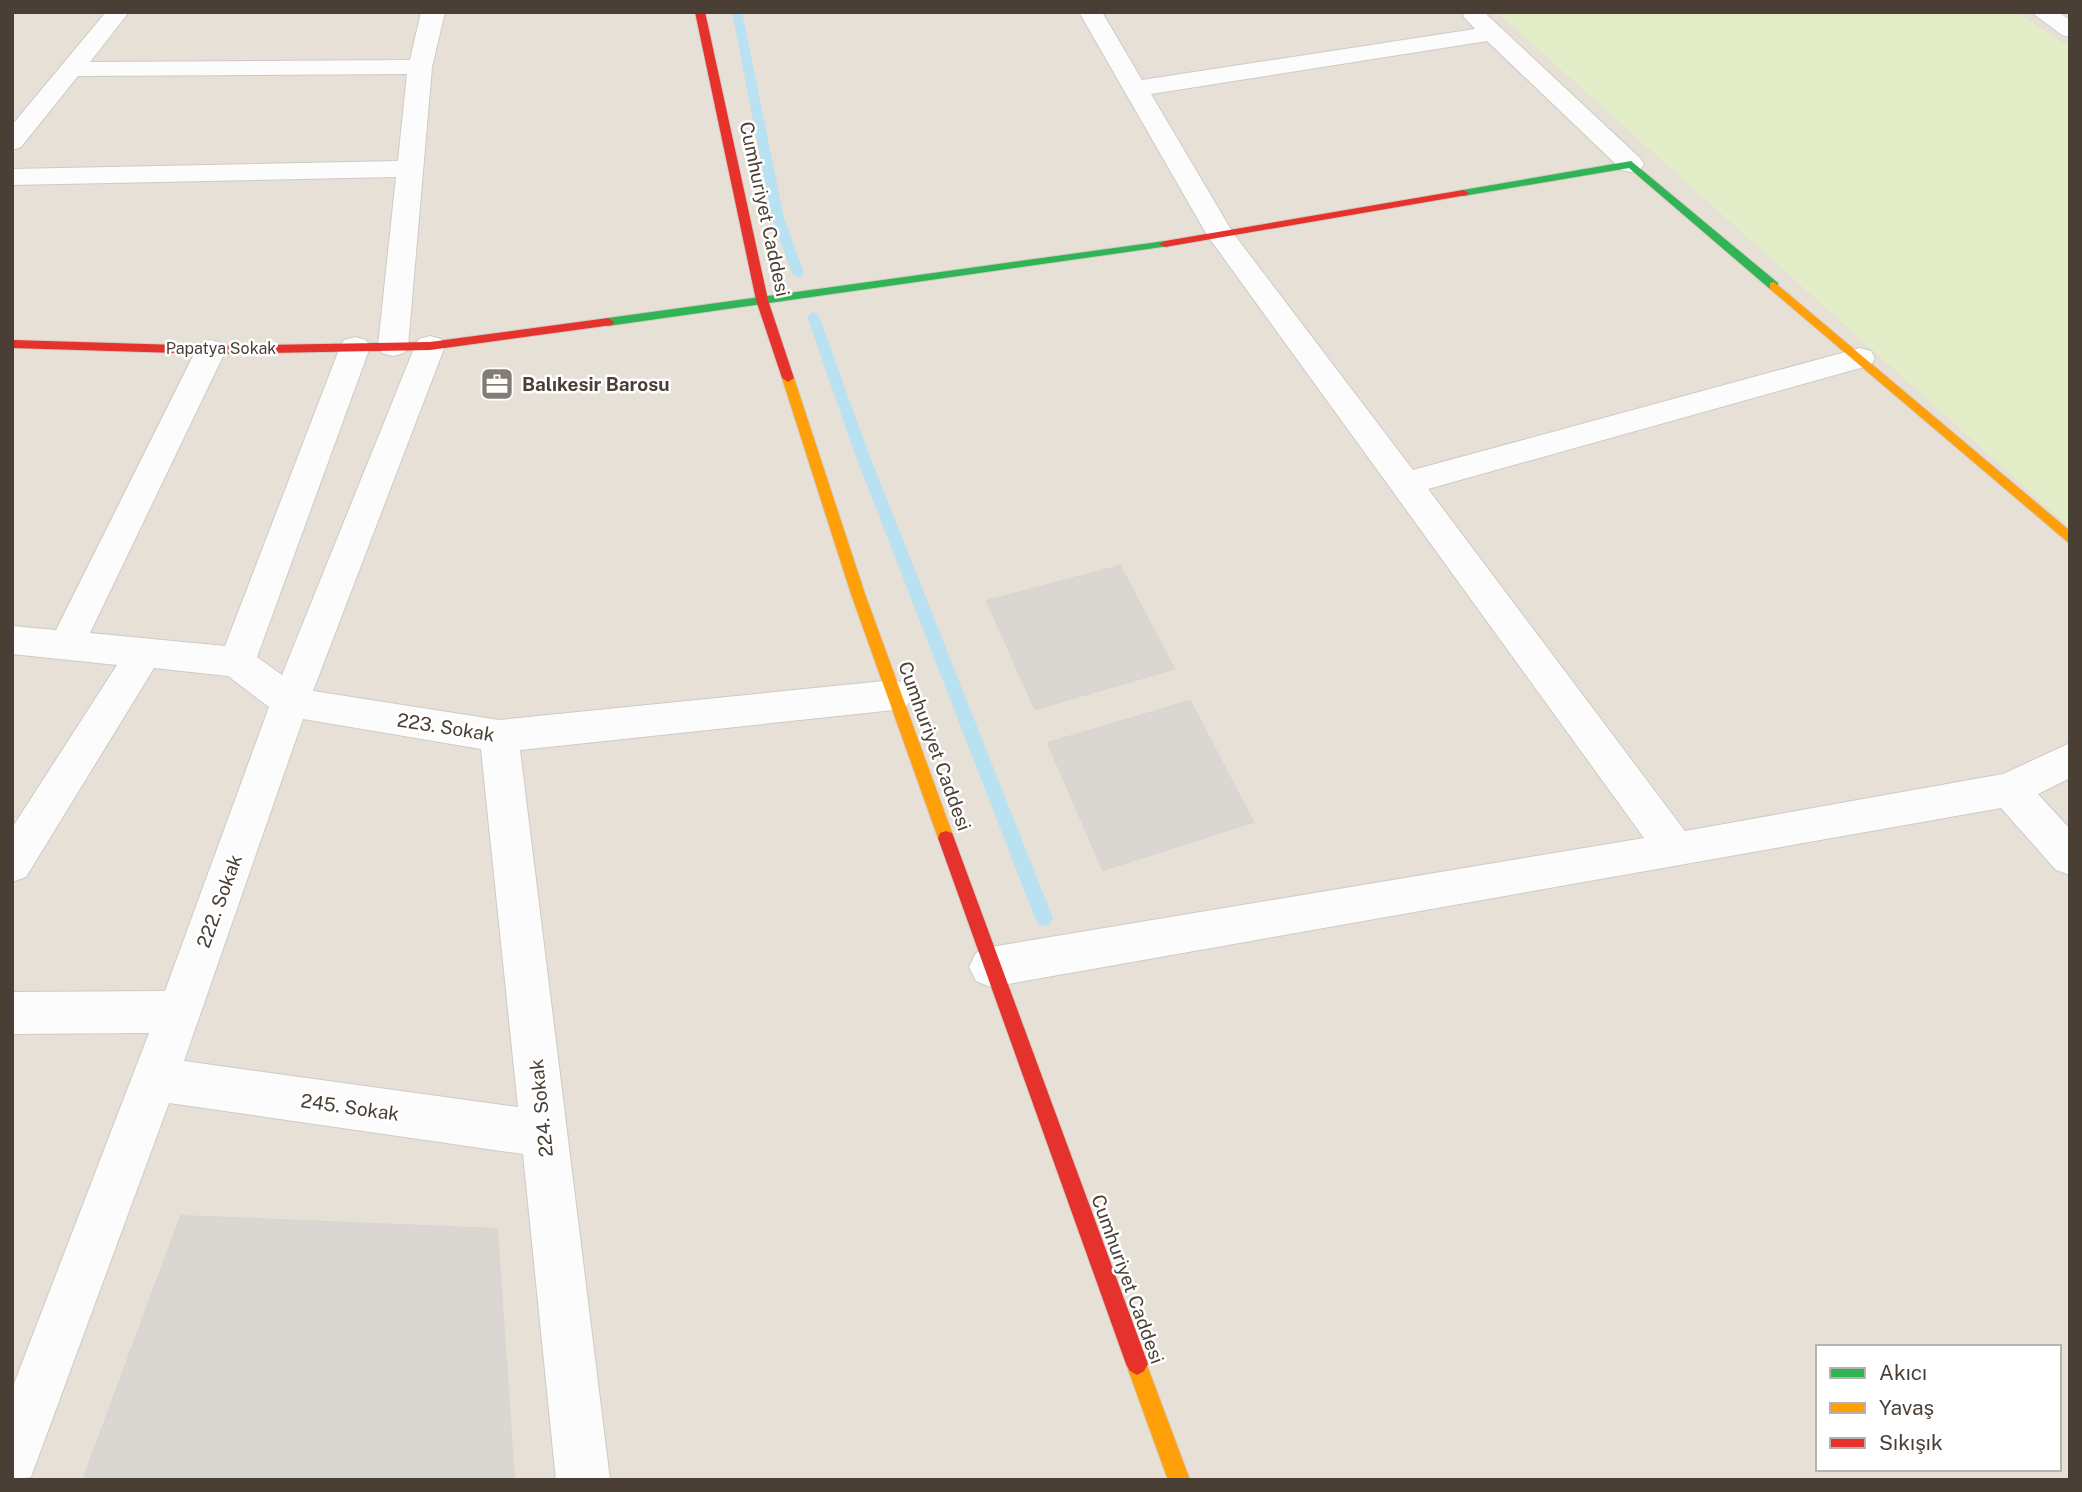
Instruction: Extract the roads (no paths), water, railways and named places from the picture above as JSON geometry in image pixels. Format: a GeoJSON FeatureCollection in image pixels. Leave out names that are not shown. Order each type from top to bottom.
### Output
{"type":"FeatureCollection","features":[{"type":"Feature","properties":{"kind":"street"},"geometry":{"type":"LineString","coordinates":[[12,142],[118,12]]}},
{"type":"Feature","properties":{"kind":"street","name":"222. Sokak"},"geometry":{"type":"LineString","coordinates":[[12,1458],[155,1079],[290,702],[412,346],[411,169],[420,67],[433,12]]}},
{"type":"Feature","properties":{"kind":"street","name":"Cumhuriyet Caddesi"},"geometry":{"type":"LineString","coordinates":[[700,12],[762,300],[858,594],[1179,1480]]}},
{"type":"Feature","properties":{"kind":"street"},"geometry":{"type":"LineString","coordinates":[[1090,12],[1221,235],[1676,850]]}},
{"type":"Feature","properties":{"kind":"street"},"geometry":{"type":"LineString","coordinates":[[1471,12],[1631,164],[2070,539]]}},
{"type":"Feature","properties":{"kind":"street"},"geometry":{"type":"LineString","coordinates":[[2042,12],[2070,30]]}},
{"type":"Feature","properties":{"kind":"street"},"geometry":{"type":"LineString","coordinates":[[1135,89],[1492,33]]}},
{"type":"Feature","properties":{"kind":"street"},"geometry":{"type":"LineString","coordinates":[[71,69],[420,67]]}},
{"type":"Feature","properties":{"kind":"street","name":"Papatya Sokak"},"geometry":{"type":"LineString","coordinates":[[12,344],[211,350],[412,346],[1129,250],[1631,164]]}},
{"type":"Feature","properties":{"kind":"street"},"geometry":{"type":"LineString","coordinates":[[12,177],[411,169]]}},
{"type":"Feature","properties":{"kind":"street"},"geometry":{"type":"LineString","coordinates":[[12,640],[237,662],[355,347]]}},
{"type":"Feature","properties":{"kind":"street"},"geometry":{"type":"LineString","coordinates":[[67,644],[211,350]]}},
{"type":"Feature","properties":{"kind":"street"},"geometry":{"type":"LineString","coordinates":[[1405,484],[1860,358]]}},
{"type":"Feature","properties":{"kind":"street"},"geometry":{"type":"LineString","coordinates":[[12,864],[145,652]]}},
{"type":"Feature","properties":{"kind":"street","name":"223. Sokak"},"geometry":{"type":"LineString","coordinates":[[237,662],[290,702],[499,736],[894,695]]}},
{"type":"Feature","properties":{"kind":"street","name":"224. Sokak"},"geometry":{"type":"LineString","coordinates":[[499,736],[583,1480]]}},
{"type":"Feature","properties":{"kind":"street"},"geometry":{"type":"LineString","coordinates":[[991,967],[2009,790],[2070,759]]}},
{"type":"Feature","properties":{"kind":"street"},"geometry":{"type":"LineString","coordinates":[[2009,790],[2070,857]]}},
{"type":"Feature","properties":{"kind":"street"},"geometry":{"type":"LineString","coordinates":[[12,1013],[179,1012]]}},
{"type":"Feature","properties":{"kind":"street","name":"245. Sokak"},"geometry":{"type":"LineString","coordinates":[[155,1079],[544,1134]]}},
{"type":"Feature","properties":{"kind":"waterway"},"geometry":{"type":"LineString","coordinates":[[737,12],[778,218],[798,273]]}},
{"type":"Feature","properties":{"kind":"waterway"},"geometry":{"type":"LineString","coordinates":[[813,316],[860,449],[1044,918]]}},
{"type":"Feature","properties":{"kind":"place","name":"Balıkesir Barosu"},"geometry":{"type":"Point","coordinates":[497,384]}}]}
